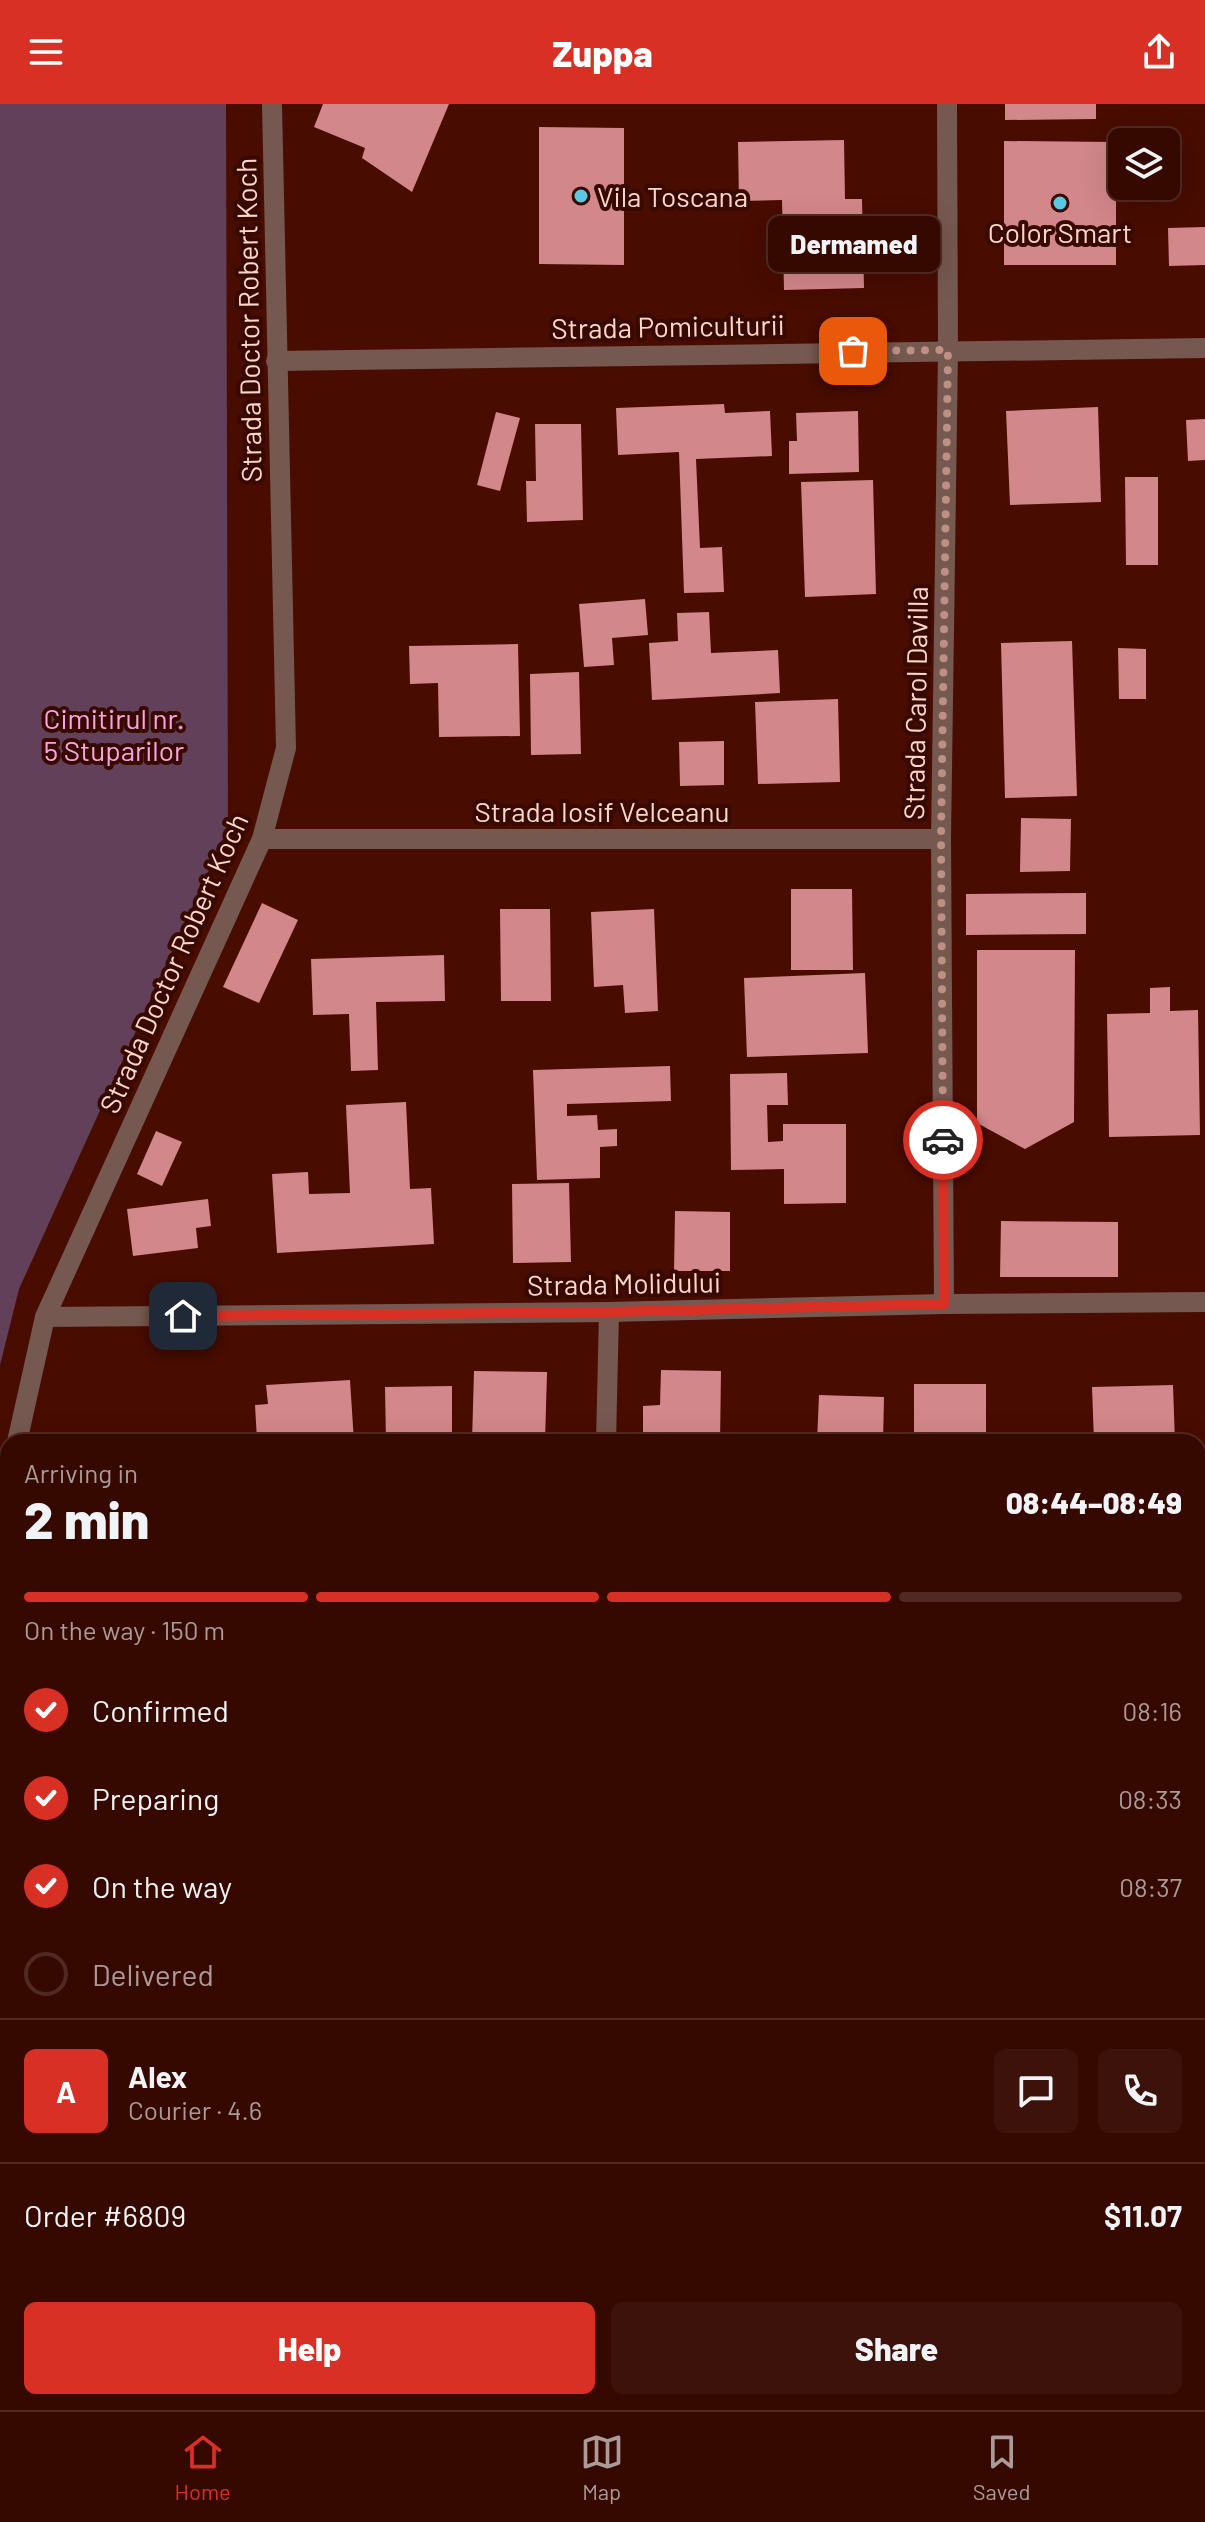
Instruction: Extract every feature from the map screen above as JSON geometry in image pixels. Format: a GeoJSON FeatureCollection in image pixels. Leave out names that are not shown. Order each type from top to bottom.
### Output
{"type":"FeatureCollection","features":[{"type":"Feature","properties":{"kind":"street","name":"Strada Doctor Robert Koch"},"geometry":{"type":"LineString","coordinates":[[19,1434],[45,1317],[262,839],[286,748],[272,104]]}},
{"type":"Feature","properties":{"kind":"street","name":"Strada Carol Davilla"},"geometry":{"type":"LineString","coordinates":[[944,1304],[941,839],[948,350],[947,104]]}},
{"type":"Feature","properties":{"kind":"street","name":"Strada Pomiculturii"},"geometry":{"type":"LineString","coordinates":[[276,361],[1205,348]]}},
{"type":"Feature","properties":{"kind":"street","name":"Strada Iosif Velceanu"},"geometry":{"type":"LineString","coordinates":[[262,839],[941,839]]}},
{"type":"Feature","properties":{"kind":"street","name":"Strada Molidului"},"geometry":{"type":"LineString","coordinates":[[45,1317],[1205,1302]]}},
{"type":"Feature","properties":{"kind":"street"},"geometry":{"type":"LineString","coordinates":[[606,1434],[609,1312]]}},
{"type":"Feature","properties":{"kind":"green space","name":"Cimitirul nr. 5 Stuparilor"},"geometry":{"type":"Polygon","coordinates":[[[0,104],[226,104],[228,828],[19,1289],[0,1365],[0,104]]]}},
{"type":"Feature","properties":{"kind":"building"},"geometry":{"type":"Polygon","coordinates":[[[323,104],[449,104],[412,192],[362,158],[365,148],[314,127],[323,104]]]}},
{"type":"Feature","properties":{"kind":"building"},"geometry":{"type":"Polygon","coordinates":[[[1005,104],[1096,104],[1096,119],[1005,120],[1005,104]]]}},
{"type":"Feature","properties":{"kind":"building","name":"Vila Toscana"},"geometry":{"type":"Polygon","coordinates":[[[539,127],[624,128],[624,265],[539,264],[539,127]]]}},
{"type":"Feature","properties":{"kind":"building"},"geometry":{"type":"Polygon","coordinates":[[[844,140],[845,199],[862,199],[864,288],[784,290],[782,200],[739,201],[738,142],[844,140]]]}},
{"type":"Feature","properties":{"kind":"building","name":"Color Smart"},"geometry":{"type":"Polygon","coordinates":[[[1004,141],[1108,142],[1108,200],[1116,200],[1116,265],[1004,265],[1004,141]]]}},
{"type":"Feature","properties":{"kind":"building"},"geometry":{"type":"Polygon","coordinates":[[[1205,227],[1205,265],[1169,266],[1168,228],[1205,227]]]}},
{"type":"Feature","properties":{"kind":"building"},"geometry":{"type":"Polygon","coordinates":[[[724,404],[725,413],[770,411],[772,456],[696,459],[700,548],[722,547],[724,592],[684,593],[679,452],[618,455],[616,408],[724,404]]]}},
{"type":"Feature","properties":{"kind":"building"},"geometry":{"type":"Polygon","coordinates":[[[1098,407],[1101,502],[1010,505],[1006,411],[1098,407]]]}},
{"type":"Feature","properties":{"kind":"building"},"geometry":{"type":"Polygon","coordinates":[[[858,411],[859,472],[789,474],[789,441],[797,441],[796,413],[858,411]]]}},
{"type":"Feature","properties":{"kind":"building"},"geometry":{"type":"Polygon","coordinates":[[[496,412],[520,418],[500,491],[477,485],[496,412]]]}},
{"type":"Feature","properties":{"kind":"building"},"geometry":{"type":"Polygon","coordinates":[[[1205,419],[1205,460],[1188,461],[1186,420],[1205,419]]]}},
{"type":"Feature","properties":{"kind":"building"},"geometry":{"type":"Polygon","coordinates":[[[535,424],[581,424],[583,520],[527,522],[526,481],[536,481],[535,424]]]}},
{"type":"Feature","properties":{"kind":"building"},"geometry":{"type":"Polygon","coordinates":[[[1125,477],[1158,477],[1158,565],[1126,565],[1125,477]]]}},
{"type":"Feature","properties":{"kind":"building"},"geometry":{"type":"Polygon","coordinates":[[[873,480],[876,594],[805,597],[801,482],[873,480]]]}},
{"type":"Feature","properties":{"kind":"building"},"geometry":{"type":"Polygon","coordinates":[[[645,599],[648,635],[612,638],[614,665],[584,667],[579,604],[645,599]]]}},
{"type":"Feature","properties":{"kind":"building"},"geometry":{"type":"Polygon","coordinates":[[[709,612],[711,653],[778,650],[780,693],[652,700],[649,643],[678,641],[677,613],[709,612]]]}},
{"type":"Feature","properties":{"kind":"building"},"geometry":{"type":"Polygon","coordinates":[[[1072,641],[1077,796],[1005,798],[1001,643],[1072,641]]]}},
{"type":"Feature","properties":{"kind":"building"},"geometry":{"type":"Polygon","coordinates":[[[518,644],[520,736],[439,737],[438,683],[410,684],[409,646],[518,644]]]}},
{"type":"Feature","properties":{"kind":"building"},"geometry":{"type":"Polygon","coordinates":[[[1118,648],[1146,649],[1146,699],[1119,699],[1118,648]]]}},
{"type":"Feature","properties":{"kind":"building"},"geometry":{"type":"Polygon","coordinates":[[[579,672],[581,754],[531,755],[530,674],[579,672]]]}},
{"type":"Feature","properties":{"kind":"building"},"geometry":{"type":"Polygon","coordinates":[[[838,699],[840,782],[758,784],[755,702],[838,699]]]}},
{"type":"Feature","properties":{"kind":"building"},"geometry":{"type":"Polygon","coordinates":[[[724,741],[724,785],[680,786],[679,742],[724,741]]]}},
{"type":"Feature","properties":{"kind":"building"},"geometry":{"type":"Polygon","coordinates":[[[1021,818],[1071,819],[1070,871],[1020,872],[1021,818]]]}},
{"type":"Feature","properties":{"kind":"building"},"geometry":{"type":"Polygon","coordinates":[[[791,889],[852,889],[853,970],[791,970],[791,889]]]}},
{"type":"Feature","properties":{"kind":"building"},"geometry":{"type":"Polygon","coordinates":[[[1086,893],[1086,934],[966,935],[966,894],[1086,893]]]}},
{"type":"Feature","properties":{"kind":"building"},"geometry":{"type":"Polygon","coordinates":[[[262,903],[298,920],[259,1003],[223,987],[262,903]]]}},
{"type":"Feature","properties":{"kind":"building"},"geometry":{"type":"Polygon","coordinates":[[[500,909],[550,909],[551,1001],[501,1001],[500,909]]]}},
{"type":"Feature","properties":{"kind":"building"},"geometry":{"type":"Polygon","coordinates":[[[654,909],[658,1011],[625,1013],[623,985],[594,987],[591,912],[654,909]]]}},
{"type":"Feature","properties":{"kind":"building"},"geometry":{"type":"Polygon","coordinates":[[[977,950],[1075,950],[1074,1122],[1025,1149],[977,1123],[977,950]]]}},
{"type":"Feature","properties":{"kind":"building"},"geometry":{"type":"Polygon","coordinates":[[[444,955],[445,1001],[376,1002],[378,1070],[351,1071],[349,1014],[313,1015],[311,959],[444,955]]]}},
{"type":"Feature","properties":{"kind":"building"},"geometry":{"type":"Polygon","coordinates":[[[865,973],[868,1053],[747,1057],[744,978],[865,973]]]}},
{"type":"Feature","properties":{"kind":"building"},"geometry":{"type":"Polygon","coordinates":[[[1170,987],[1170,1011],[1198,1010],[1200,1135],[1109,1137],[1107,1014],[1150,1013],[1150,988],[1170,987]]]}},
{"type":"Feature","properties":{"kind":"building"},"geometry":{"type":"Polygon","coordinates":[[[670,1066],[671,1101],[567,1104],[567,1116],[597,1115],[598,1130],[617,1129],[617,1146],[600,1147],[600,1178],[537,1180],[533,1070],[670,1066]]]}},
{"type":"Feature","properties":{"kind":"building"},"geometry":{"type":"Polygon","coordinates":[[[787,1073],[788,1105],[767,1105],[768,1142],[783,1141],[783,1124],[846,1124],[846,1203],[784,1204],[784,1169],[731,1170],[730,1074],[787,1073]]]}},
{"type":"Feature","properties":{"kind":"building"},"geometry":{"type":"Polygon","coordinates":[[[406,1102],[410,1189],[431,1188],[434,1244],[277,1253],[272,1174],[308,1172],[309,1194],[350,1193],[346,1105],[406,1102]]]}},
{"type":"Feature","properties":{"kind":"building"},"geometry":{"type":"Polygon","coordinates":[[[156,1131],[182,1142],[162,1186],[137,1174],[156,1131]]]}},
{"type":"Feature","properties":{"kind":"building"},"geometry":{"type":"Polygon","coordinates":[[[569,1183],[571,1262],[513,1263],[512,1184],[569,1183]]]}},
{"type":"Feature","properties":{"kind":"building"},"geometry":{"type":"Polygon","coordinates":[[[208,1199],[211,1226],[196,1228],[198,1248],[133,1256],[127,1209],[208,1199]]]}},
{"type":"Feature","properties":{"kind":"building"},"geometry":{"type":"Polygon","coordinates":[[[675,1211],[730,1212],[730,1271],[674,1271],[675,1211]]]}},
{"type":"Feature","properties":{"kind":"building"},"geometry":{"type":"Polygon","coordinates":[[[1001,1221],[1118,1222],[1118,1277],[1000,1277],[1001,1221]]]}},
{"type":"Feature","properties":{"kind":"building"},"geometry":{"type":"Polygon","coordinates":[[[661,1370],[721,1371],[720,1434],[643,1434],[643,1406],[660,1405],[661,1370]]]}},
{"type":"Feature","properties":{"kind":"building"},"geometry":{"type":"Polygon","coordinates":[[[474,1371],[547,1372],[545,1434],[472,1434],[474,1371]]]}},
{"type":"Feature","properties":{"kind":"building"},"geometry":{"type":"Polygon","coordinates":[[[350,1380],[353,1434],[257,1434],[255,1405],[268,1404],[266,1385],[350,1380]]]}},
{"type":"Feature","properties":{"kind":"building"},"geometry":{"type":"Polygon","coordinates":[[[914,1384],[986,1384],[986,1434],[914,1434],[914,1384]]]}},
{"type":"Feature","properties":{"kind":"building"},"geometry":{"type":"Polygon","coordinates":[[[1173,1385],[1175,1434],[1094,1434],[1092,1387],[1173,1385]]]}},
{"type":"Feature","properties":{"kind":"building"},"geometry":{"type":"Polygon","coordinates":[[[452,1386],[452,1434],[386,1434],[385,1387],[452,1386]]]}},
{"type":"Feature","properties":{"kind":"building"},"geometry":{"type":"Polygon","coordinates":[[[819,1395],[884,1397],[883,1434],[817,1434],[819,1395]]]}},
{"type":"Feature","properties":{"kind":"way so far"},"geometry":{"type":"LineString","coordinates":[[853,351],[948,350],[941,839],[943,1140]]}},
{"type":"Feature","properties":{"kind":"place","name":"Vila Toscana"},"geometry":{"type":"Point","coordinates":[581,196]}},
{"type":"Feature","properties":{"kind":"place","name":"Color Smart"},"geometry":{"type":"Point","coordinates":[1060,203]}},
{"type":"Feature","properties":{"kind":"place","name":"Dermamed"},"geometry":{"type":"Point","coordinates":[853,351]}},
{"type":"Feature","properties":{"kind":"route"},"geometry":{"type":"LineString","coordinates":[[183,1316],[609,1312],[944,1304],[943,1140]]}}]}
